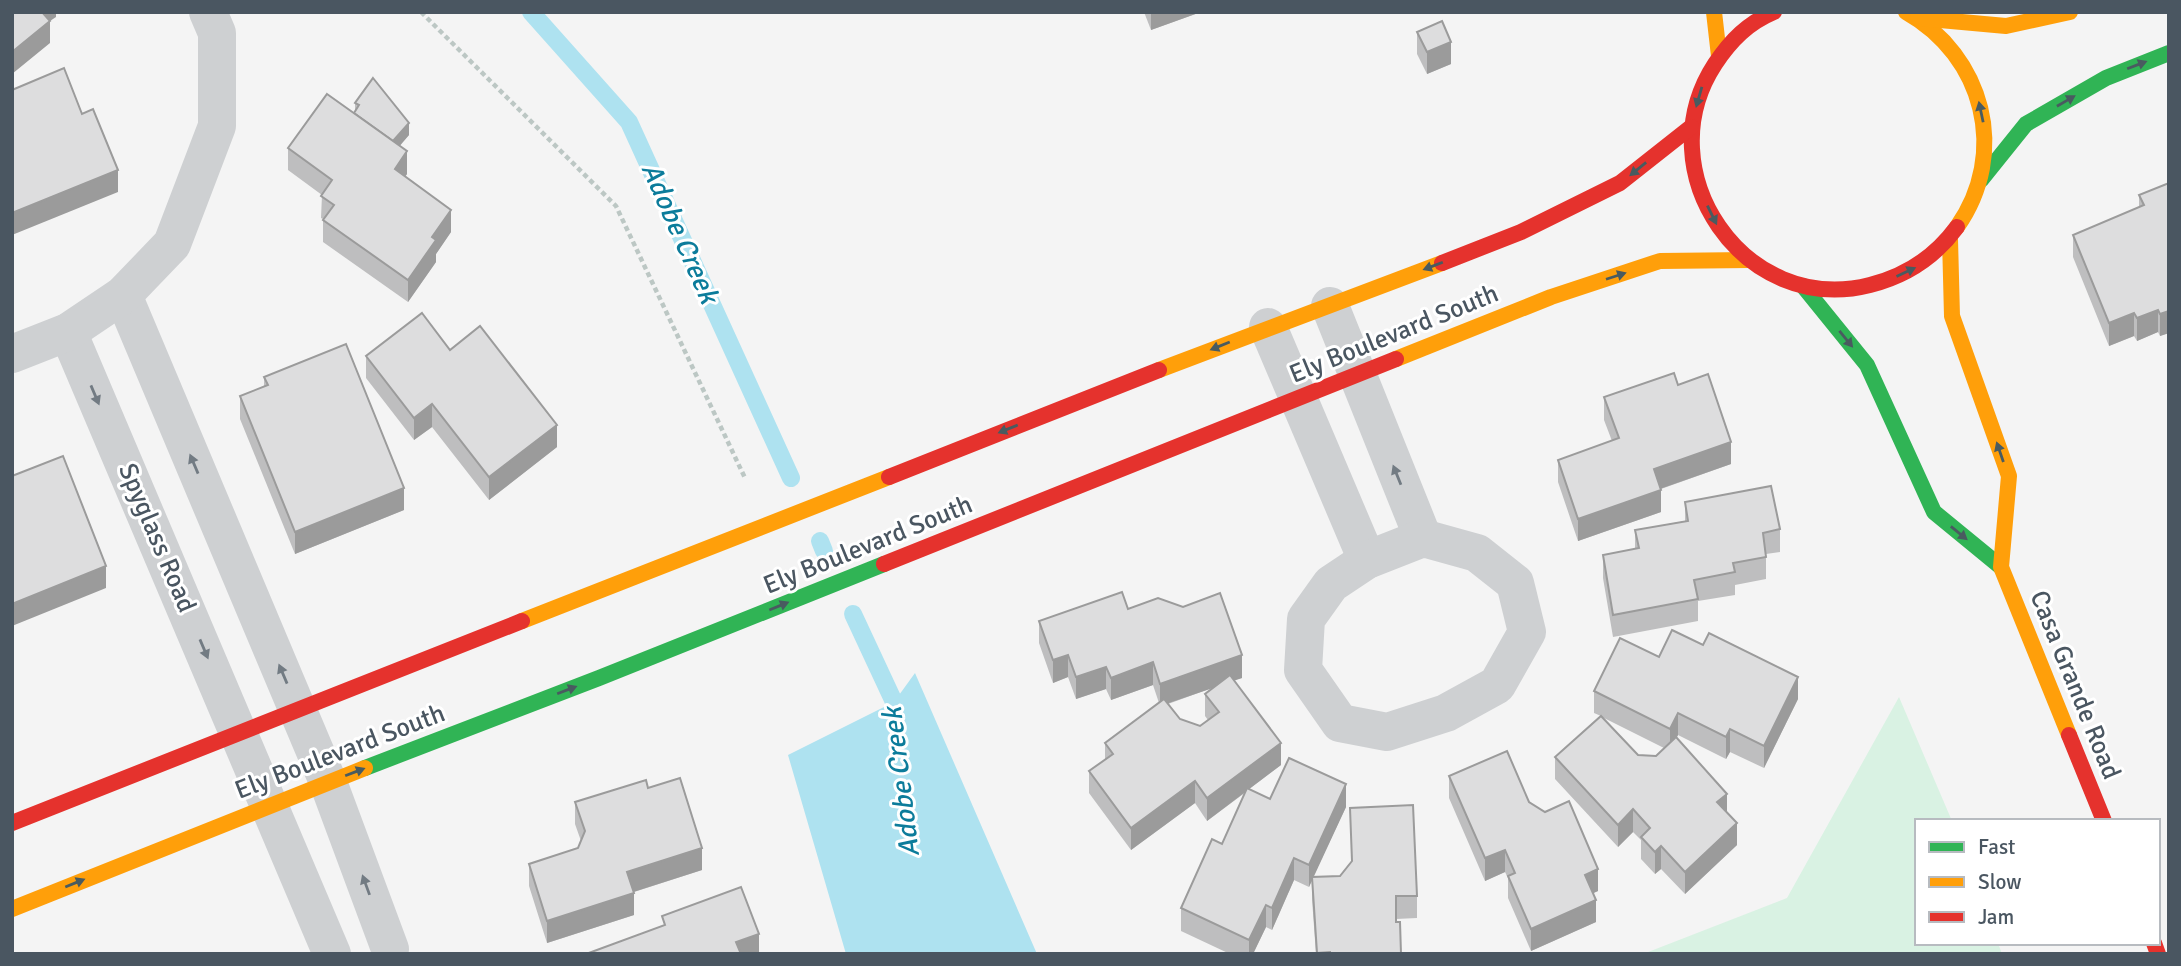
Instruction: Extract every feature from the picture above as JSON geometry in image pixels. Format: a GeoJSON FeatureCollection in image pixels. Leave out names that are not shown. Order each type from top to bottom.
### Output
{"type":"FeatureCollection","features":[{"type":"Feature","properties":{"kind":"street"},"geometry":{"type":"LineString","coordinates":[[12,354],[68,332],[123,295],[172,244],[217,126],[217,33],[208,12]]}},
{"type":"Feature","properties":{"kind":"street"},"geometry":{"type":"LineString","coordinates":[[1713,12],[1718,57]]}},
{"type":"Feature","properties":{"kind":"street"},"geometry":{"type":"LineString","coordinates":[[1774,12],[1754,21],[1718,57],[1700,90],[1691,127],[1695,178],[1715,224],[1749,260],[1775,276],[1803,286],[1844,290],[1883,283],[1920,266],[1950,239],[1969,212],[1981,180],[1986,134],[1976,88],[1952,47],[1912,15]]}},
{"type":"Feature","properties":{"kind":"street"},"geometry":{"type":"LineString","coordinates":[[1912,15],[2006,26],[2070,12]]}},
{"type":"Feature","properties":{"kind":"street"},"geometry":{"type":"LineString","coordinates":[[1981,180],[2026,124],[2106,78],[2169,53]]}},
{"type":"Feature","properties":{"kind":"street","name":"Ely Boulevard South"},"geometry":{"type":"LineString","coordinates":[[12,823],[1268,327],[1330,306],[1521,232],[1620,183],[1691,127]]}},
{"type":"Feature","properties":{"kind":"street","name":"Casa Grande Road"},"geometry":{"type":"LineString","coordinates":[[1950,239],[1952,316],[2009,476],[2001,567],[2103,819]]}},
{"type":"Feature","properties":{"kind":"street","name":"Ely Boulevard South"},"geometry":{"type":"LineString","coordinates":[[12,909],[271,804],[612,673],[1551,297],[1660,261],[1749,260]]}},
{"type":"Feature","properties":{"kind":"street","name":"Casa Grande Road"},"geometry":{"type":"LineString","coordinates":[[1803,286],[1867,365],[1934,512],[2001,567]]}},
{"type":"Feature","properties":{"kind":"street"},"geometry":{"type":"LineString","coordinates":[[123,295],[298,709],[393,952]]}},
{"type":"Feature","properties":{"kind":"street"},"geometry":{"type":"LineString","coordinates":[[1330,306],[1423,538]]}},
{"type":"Feature","properties":{"kind":"street"},"geometry":{"type":"LineString","coordinates":[[1268,327],[1367,560]]}},
{"type":"Feature","properties":{"kind":"street","name":"Spyglass Road"},"geometry":{"type":"LineString","coordinates":[[68,332],[271,804],[332,954]]}},
{"type":"Feature","properties":{"kind":"street"},"geometry":{"type":"LineString","coordinates":[[1423,538],[1477,553],[1515,583],[1527,632],[1497,685],[1446,713],[1387,732],[1340,723],[1303,670],[1306,619],[1331,584],[1367,560],[1423,538]]}},
{"type":"Feature","properties":{"kind":"path"},"geometry":{"type":"LineString","coordinates":[[421,12],[616,206],[749,486]]}},
{"type":"Feature","properties":{"kind":"green space"},"geometry":{"type":"Polygon","coordinates":[[[1899,697],[1951,819],[1915,819],[1915,945],[1999,945],[2002,954],[1643,954],[1787,898],[1899,697]]]}},
{"type":"Feature","properties":{"kind":"water"},"geometry":{"type":"Polygon","coordinates":[[[915,673],[1037,954],[846,954],[788,755],[894,702],[915,673]]]}},
{"type":"Feature","properties":{"kind":"building"},"geometry":{"type":"Polygon","coordinates":[[[12,12],[42,12],[50,21],[12,52],[12,12]]]}},
{"type":"Feature","properties":{"kind":"building"},"geometry":{"type":"Polygon","coordinates":[[[1442,21],[1451,42],[1427,52],[1417,32],[1442,21]]]}},
{"type":"Feature","properties":{"kind":"building"},"geometry":{"type":"Polygon","coordinates":[[[64,68],[82,114],[93,109],[118,170],[12,213],[12,90],[64,68]]]}},
{"type":"Feature","properties":{"kind":"building"},"geometry":{"type":"Polygon","coordinates":[[[373,78],[409,123],[393,141],[354,113],[359,105],[355,103],[373,78]]]}},
{"type":"Feature","properties":{"kind":"building"},"geometry":{"type":"Polygon","coordinates":[[[327,94],[407,151],[395,169],[451,210],[432,237],[436,240],[408,280],[323,220],[334,205],[321,196],[332,180],[288,148],[327,94]]]}},
{"type":"Feature","properties":{"kind":"building"},"geometry":{"type":"Polygon","coordinates":[[[2169,183],[2169,311],[2160,314],[2158,310],[2137,318],[2134,313],[2109,323],[2073,235],[2144,205],[2139,195],[2169,183]]]}},
{"type":"Feature","properties":{"kind":"building"},"geometry":{"type":"Polygon","coordinates":[[[422,313],[450,350],[480,326],[557,425],[489,477],[432,404],[414,418],[366,356],[422,313]]]}},
{"type":"Feature","properties":{"kind":"building"},"geometry":{"type":"Polygon","coordinates":[[[346,344],[404,488],[295,532],[240,396],[268,385],[264,377],[346,344]]]}},
{"type":"Feature","properties":{"kind":"building"},"geometry":{"type":"Polygon","coordinates":[[[1674,373],[1678,385],[1708,374],[1731,442],[1654,469],[1661,490],[1578,519],[1558,460],[1619,438],[1604,397],[1674,373]]]}},
{"type":"Feature","properties":{"kind":"building"},"geometry":{"type":"Polygon","coordinates":[[[63,456],[106,566],[12,604],[12,476],[63,456]]]}},
{"type":"Feature","properties":{"kind":"building"},"geometry":{"type":"Polygon","coordinates":[[[1771,486],[1780,529],[1763,533],[1766,557],[1733,563],[1735,572],[1694,580],[1698,599],[1613,615],[1603,555],[1639,548],[1635,530],[1688,521],[1685,502],[1771,486]]]}},
{"type":"Feature","properties":{"kind":"building"},"geometry":{"type":"Polygon","coordinates":[[[1122,592],[1128,609],[1158,598],[1183,607],[1220,593],[1242,655],[1160,684],[1153,662],[1111,678],[1106,667],[1076,677],[1068,655],[1053,660],[1039,621],[1122,592]]]}},
{"type":"Feature","properties":{"kind":"building"},"geometry":{"type":"Polygon","coordinates":[[[1672,630],[1703,645],[1709,633],[1798,677],[1764,746],[1730,729],[1726,737],[1678,713],[1670,729],[1594,691],[1620,638],[1659,657],[1672,630]]]}},
{"type":"Feature","properties":{"kind":"building"},"geometry":{"type":"Polygon","coordinates":[[[1230,675],[1281,743],[1207,798],[1195,781],[1131,828],[1089,771],[1113,754],[1105,743],[1164,699],[1180,719],[1200,726],[1219,712],[1205,694],[1230,675]]]}},
{"type":"Feature","properties":{"kind":"building"},"geometry":{"type":"Polygon","coordinates":[[[1601,716],[1638,755],[1656,756],[1676,737],[1727,794],[1717,802],[1737,823],[1685,872],[1661,846],[1655,852],[1641,837],[1650,828],[1633,809],[1618,825],[1555,757],[1601,716]]]}},
{"type":"Feature","properties":{"kind":"building"},"geometry":{"type":"Polygon","coordinates":[[[1507,751],[1529,802],[1545,812],[1569,801],[1598,869],[1585,875],[1596,900],[1531,929],[1508,876],[1515,873],[1505,850],[1485,858],[1449,776],[1507,751]]]}},
{"type":"Feature","properties":{"kind":"building"},"geometry":{"type":"Polygon","coordinates":[[[1289,758],[1346,784],[1309,865],[1294,858],[1272,908],[1266,905],[1249,940],[1181,908],[1212,839],[1222,844],[1247,788],[1270,799],[1289,758]]]}},
{"type":"Feature","properties":{"kind":"building"},"geometry":{"type":"Polygon","coordinates":[[[680,778],[702,848],[627,872],[634,893],[547,921],[529,864],[578,848],[585,831],[575,802],[646,780],[648,788],[680,778]]]}},
{"type":"Feature","properties":{"kind":"building"},"geometry":{"type":"Polygon","coordinates":[[[1413,805],[1417,896],[1396,896],[1396,922],[1400,922],[1401,954],[1317,953],[1312,877],[1340,876],[1352,861],[1350,808],[1413,805]]]}},
{"type":"Feature","properties":{"kind":"building"},"geometry":{"type":"Polygon","coordinates":[[[741,887],[759,934],[736,942],[741,954],[586,954],[665,925],[662,916],[741,887]]]}},
{"type":"Feature","properties":{"kind":"waterway","name":"Adobe Creek"},"geometry":{"type":"LineString","coordinates":[[531,12],[629,122],[791,478]]}},
{"type":"Feature","properties":{"kind":"waterway","name":"Adobe Creek"},"geometry":{"type":"LineString","coordinates":[[820,541],[824,551]]}},
{"type":"Feature","properties":{"kind":"waterway","name":"Adobe Creek"},"geometry":{"type":"LineString","coordinates":[[853,614],[894,702],[896,724]]}},
{"type":"Feature","properties":{"kind":"traffic: fast"},"geometry":{"type":"LineString","coordinates":[[1981,180],[2026,124],[2106,78],[2169,53]]}},
{"type":"Feature","properties":{"kind":"traffic: fast"},"geometry":{"type":"LineString","coordinates":[[1803,286],[1867,365],[1934,512],[2001,567]]}},
{"type":"Feature","properties":{"kind":"traffic: fast"},"geometry":{"type":"LineString","coordinates":[[365,768],[884,564]]}},
{"type":"Feature","properties":{"kind":"traffic: slow"},"geometry":{"type":"LineString","coordinates":[[1714,12],[1719,56]]}},
{"type":"Feature","properties":{"kind":"traffic: slow"},"geometry":{"type":"LineString","coordinates":[[1906,12],[1933,31],[1954,54],[1970,80],[1980,108],[1984,138],[1982,168],[1973,198],[1957,227]]}},
{"type":"Feature","properties":{"kind":"traffic: slow"},"geometry":{"type":"LineString","coordinates":[[1918,18],[2006,26],[2070,12]]}},
{"type":"Feature","properties":{"kind":"traffic: slow"},"geometry":{"type":"LineString","coordinates":[[1950,239],[1952,316],[2009,476],[2001,567],[2069,735]]}},
{"type":"Feature","properties":{"kind":"traffic: slow"},"geometry":{"type":"LineString","coordinates":[[1396,359],[1551,297],[1660,261],[1749,260]]}},
{"type":"Feature","properties":{"kind":"traffic: slow"},"geometry":{"type":"LineString","coordinates":[[1159,370],[1442,263]]}},
{"type":"Feature","properties":{"kind":"traffic: slow"},"geometry":{"type":"LineString","coordinates":[[522,621],[889,477]]}},
{"type":"Feature","properties":{"kind":"traffic: slow"},"geometry":{"type":"LineString","coordinates":[[12,909],[365,768]]}},
{"type":"Feature","properties":{"kind":"traffic: jam"},"geometry":{"type":"LineString","coordinates":[[1774,12],[1748,27],[1727,47],[1715,64],[1696,106],[1692,148],[1700,189],[1719,227],[1747,257],[1783,279],[1824,289],[1870,285],[1908,271],[1929,256],[1957,227]]}},
{"type":"Feature","properties":{"kind":"traffic: jam"},"geometry":{"type":"LineString","coordinates":[[1442,263],[1521,232],[1620,183],[1691,127]]}},
{"type":"Feature","properties":{"kind":"traffic: jam"},"geometry":{"type":"LineString","coordinates":[[884,564],[1396,359]]}},
{"type":"Feature","properties":{"kind":"traffic: jam"},"geometry":{"type":"LineString","coordinates":[[889,477],[1159,370]]}},
{"type":"Feature","properties":{"kind":"traffic: jam"},"geometry":{"type":"LineString","coordinates":[[12,823],[522,621]]}},
{"type":"Feature","properties":{"kind":"traffic: jam"},"geometry":{"type":"LineString","coordinates":[[2069,735],[2103,819]]}},
{"type":"Feature","properties":{"kind":"traffic: jam"},"geometry":{"type":"LineString","coordinates":[[2155,945],[2158,954]]}}]}
